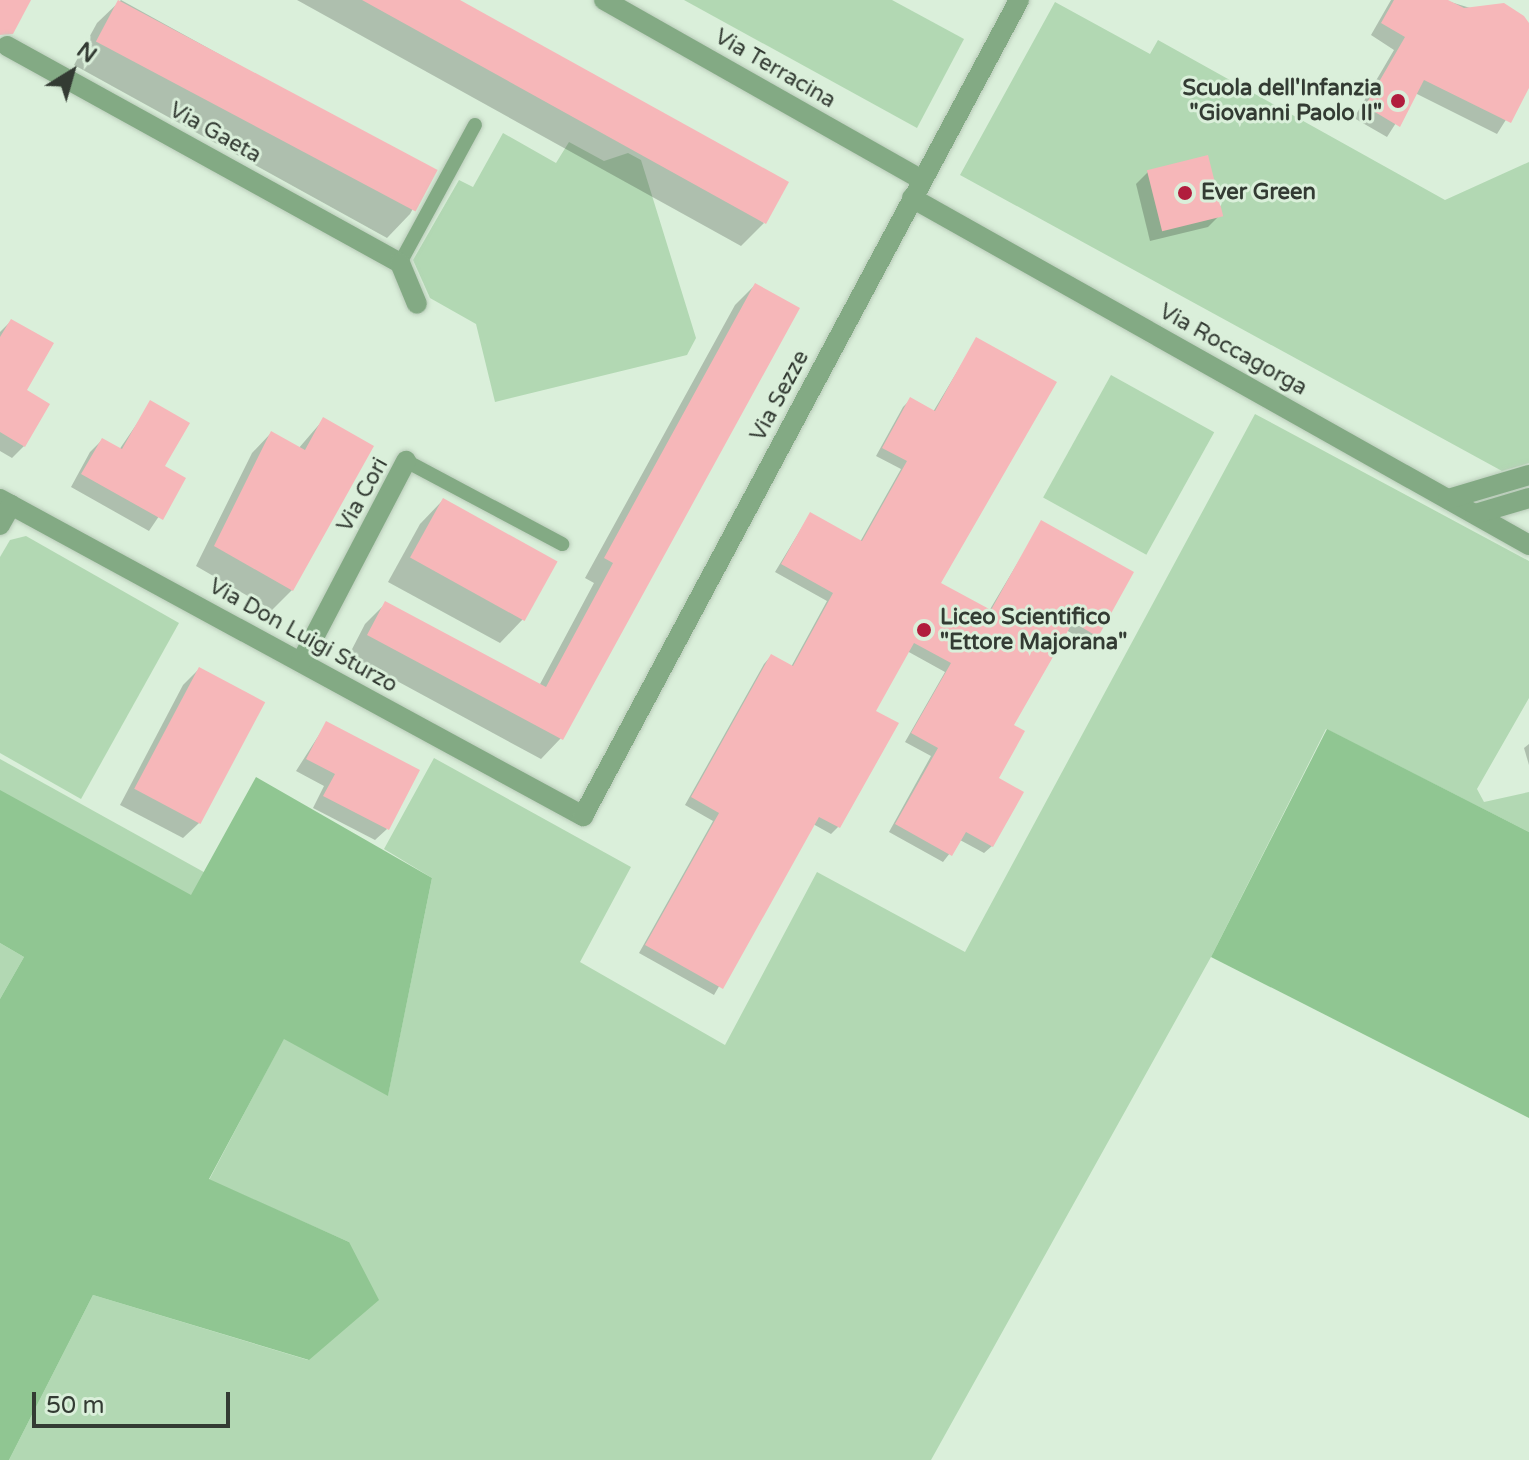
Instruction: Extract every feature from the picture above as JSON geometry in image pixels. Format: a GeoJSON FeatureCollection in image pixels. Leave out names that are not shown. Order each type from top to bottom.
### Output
{"type":"FeatureCollection","features":[{"type":"Feature","properties":{"kind":"street","name":"Via Terracina"},"geometry":{"type":"LineString","coordinates":[[604,0],[917,189]]}},
{"type":"Feature","properties":{"kind":"street","name":"Via Sezze"},"geometry":{"type":"LineString","coordinates":[[583,816],[1019,0]]}},
{"type":"Feature","properties":{"kind":"street","name":"Via Gaeta"},"geometry":{"type":"LineString","coordinates":[[7,46],[400,263]]}},
{"type":"Feature","properties":{"kind":"street","name":"Via Roccagorga"},"geometry":{"type":"LineString","coordinates":[[917,189],[1529,545]]}},
{"type":"Feature","properties":{"kind":"street"},"geometry":{"type":"LineString","coordinates":[[400,263],[417,304]]}},
{"type":"Feature","properties":{"kind":"street","name":"Via Cori"},"geometry":{"type":"LineString","coordinates":[[301,662],[406,461]]}},
{"type":"Feature","properties":{"kind":"street"},"geometry":{"type":"LineString","coordinates":[[1448,499],[1529,475]]}},
{"type":"Feature","properties":{"kind":"street"},"geometry":{"type":"LineString","coordinates":[[1475,514],[1529,498]]}},
{"type":"Feature","properties":{"kind":"street"},"geometry":{"type":"LineString","coordinates":[[0,525],[6,502]]}},
{"type":"Feature","properties":{"kind":"street","name":"Via Don Luigi Sturzo"},"geometry":{"type":"LineString","coordinates":[[6,502],[583,816]]}},
{"type":"Feature","properties":{"kind":"lane"},"geometry":{"type":"LineString","coordinates":[[400,263],[475,125]]}},
{"type":"Feature","properties":{"kind":"lane","name":"Via Cori"},"geometry":{"type":"LineString","coordinates":[[406,461],[562,544]]}},
{"type":"Feature","properties":{"kind":"green space"},"geometry":{"type":"Polygon","coordinates":[[[684,0],[892,0],[964,39],[917,128],[684,0]]]}},
{"type":"Feature","properties":{"kind":"green space"},"geometry":{"type":"Polygon","coordinates":[[[1055,2],[1150,54],[1158,40],[1445,200],[1529,162],[1529,463],[1502,471],[960,175],[1055,2]]]}},
{"type":"Feature","properties":{"kind":"green space"},"geometry":{"type":"Polygon","coordinates":[[[503,133],[556,163],[569,142],[604,161],[628,153],[641,160],[696,338],[687,355],[495,402],[476,324],[430,298],[413,260],[459,180],[473,187],[503,133]]]}},
{"type":"Feature","properties":{"kind":"green space"},"geometry":{"type":"Polygon","coordinates":[[[1111,375],[1214,432],[1146,555],[1043,497],[1111,375]]]}},
{"type":"Feature","properties":{"kind":"green space"},"geometry":{"type":"Polygon","coordinates":[[[1255,414],[1529,561],[1529,698],[1477,789],[1484,802],[1529,792],[1529,832],[1326,729],[1211,957],[931,1460],[9,1460],[93,1295],[308,1360],[349,1242],[209,1180],[284,1038],[388,1095],[432,878],[384,849],[434,758],[631,867],[580,962],[725,1045],[817,872],[965,952],[1255,414]]]}},
{"type":"Feature","properties":{"kind":"green space"},"geometry":{"type":"Polygon","coordinates":[[[26,536],[179,623],[81,799],[0,753],[0,557],[10,540],[26,536]]]}},
{"type":"Feature","properties":{"kind":"green space"},"geometry":{"type":"Polygon","coordinates":[[[1327,729],[1529,832],[1529,1118],[1211,957],[1327,729]]]}},
{"type":"Feature","properties":{"kind":"green space"},"geometry":{"type":"Polygon","coordinates":[[[0,759],[205,872],[190,900],[0,794],[0,759]]]}},
{"type":"Feature","properties":{"kind":"green space"},"geometry":{"type":"Polygon","coordinates":[[[256,777],[432,878],[388,1096],[284,1039],[209,1179],[349,1242],[379,1300],[309,1360],[93,1295],[9,1460],[0,1460],[0,999],[24,957],[0,943],[0,790],[191,895],[256,777]]]}},
{"type":"Feature","properties":{"kind":"green space"},"geometry":{"type":"Polygon","coordinates":[[[0,943],[24,957],[0,999],[0,943]]]}},
{"type":"Feature","properties":{"kind":"building"},"geometry":{"type":"Polygon","coordinates":[[[0,0],[31,0],[13,34],[0,35],[0,0]]]}},
{"type":"Feature","properties":{"kind":"building"},"geometry":{"type":"Polygon","coordinates":[[[118,0],[438,170],[416,211],[96,41],[118,0]]]}},
{"type":"Feature","properties":{"kind":"building"},"geometry":{"type":"Polygon","coordinates":[[[362,0],[460,0],[789,182],[766,224],[362,0]]]}},
{"type":"Feature","properties":{"kind":"building"},"geometry":{"type":"Polygon","coordinates":[[[1394,0],[1448,0],[1464,8],[1504,3],[1524,16],[1529,23],[1529,88],[1511,123],[1424,80],[1400,127],[1365,106],[1405,37],[1381,23],[1394,0]]]}},
{"type":"Feature","properties":{"kind":"building","name":"Ever Green"},"geometry":{"type":"Polygon","coordinates":[[[1208,155],[1223,216],[1162,231],[1147,170],[1208,155]]]}},
{"type":"Feature","properties":{"kind":"building"},"geometry":{"type":"Polygon","coordinates":[[[755,283],[800,308],[563,740],[367,635],[385,601],[546,687],[613,563],[604,558],[755,283]]]}},
{"type":"Feature","properties":{"kind":"building"},"geometry":{"type":"Polygon","coordinates":[[[11,319],[54,343],[27,390],[50,404],[25,447],[0,432],[0,337],[11,319]]]}},
{"type":"Feature","properties":{"kind":"building"},"geometry":{"type":"Polygon","coordinates":[[[976,337],[1057,382],[941,583],[991,610],[1041,520],[1134,572],[1098,637],[1073,622],[1014,725],[1025,731],[999,778],[1024,792],[993,847],[966,832],[952,856],[895,824],[938,748],[911,733],[951,663],[914,643],[876,711],[899,723],[840,828],[819,817],[723,989],[645,945],[719,813],[691,797],[771,654],[793,666],[833,593],[781,564],[810,512],[862,541],[907,461],[882,448],[910,397],[935,411],[976,337]]]}},
{"type":"Feature","properties":{"kind":"building"},"geometry":{"type":"Polygon","coordinates":[[[150,400],[190,423],[165,466],[186,478],[163,520],[81,474],[102,438],[122,449],[150,400]]]}},
{"type":"Feature","properties":{"kind":"building"},"geometry":{"type":"Polygon","coordinates":[[[323,417],[374,446],[293,591],[214,546],[271,431],[305,450],[323,417]]]}},
{"type":"Feature","properties":{"kind":"building"},"geometry":{"type":"Polygon","coordinates":[[[443,498],[558,562],[525,621],[410,557],[443,498]]]}},
{"type":"Feature","properties":{"kind":"building"},"geometry":{"type":"Polygon","coordinates":[[[199,667],[265,702],[200,824],[134,789],[199,667]]]}},
{"type":"Feature","properties":{"kind":"building"},"geometry":{"type":"Polygon","coordinates":[[[326,721],[420,770],[389,830],[323,796],[335,774],[306,759],[326,721]]]}},
{"type":"Feature","properties":{"kind":"place","name":"Scuola dell'Infanzia \"Giovanni Paolo II\""},"geometry":{"type":"Point","coordinates":[1398,101]}},
{"type":"Feature","properties":{"kind":"place","name":"Ever Green"},"geometry":{"type":"Point","coordinates":[1185,193]}},
{"type":"Feature","properties":{"kind":"place","name":"Liceo Scientifico \"Ettore Majorana\""},"geometry":{"type":"Point","coordinates":[924,630]}}]}
